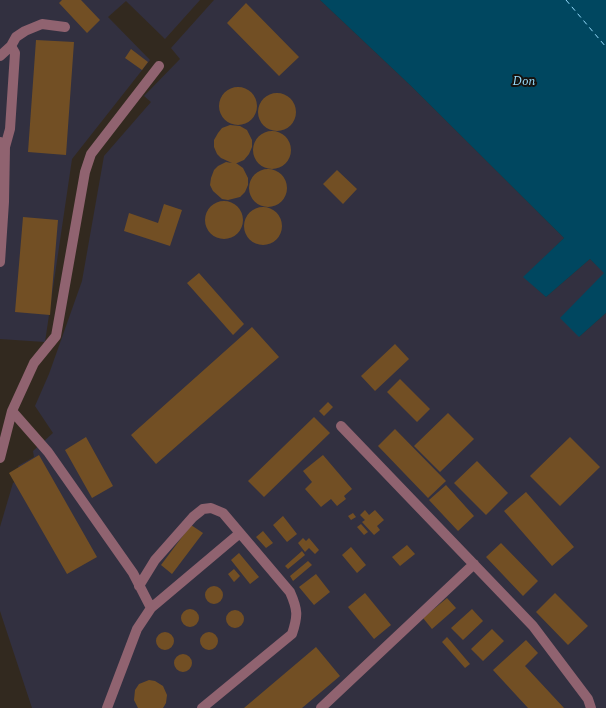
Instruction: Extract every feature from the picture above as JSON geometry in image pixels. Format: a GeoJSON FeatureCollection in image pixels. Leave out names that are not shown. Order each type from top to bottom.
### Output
{"type":"FeatureCollection","features":[{"type":"Feature","properties":{"kind":"lane"},"geometry":{"type":"LineString","coordinates":[[0,56],[11,46],[16,37],[25,31],[42,24],[65,27]]}},
{"type":"Feature","properties":{"kind":"lane"},"geometry":{"type":"LineString","coordinates":[[0,262],[4,202],[2,144],[10,129],[15,53],[11,46]]}},
{"type":"Feature","properties":{"kind":"lane"},"geometry":{"type":"LineString","coordinates":[[0,458],[12,411],[34,363],[56,336],[85,172],[91,154],[159,66]]}},
{"type":"Feature","properties":{"kind":"lane"},"geometry":{"type":"LineString","coordinates":[[12,411],[48,452],[133,573],[151,608]]}},
{"type":"Feature","properties":{"kind":"lane"},"geometry":{"type":"LineString","coordinates":[[341,426],[533,626],[588,699],[591,708]]}},
{"type":"Feature","properties":{"kind":"lane"},"geometry":{"type":"LineString","coordinates":[[139,586],[155,560],[193,517],[203,509],[212,508],[223,513],[290,592],[296,606],[296,621],[292,634],[202,708]]}},
{"type":"Feature","properties":{"kind":"lane"},"geometry":{"type":"LineString","coordinates":[[107,708],[137,629],[151,608],[240,533]]}},
{"type":"Feature","properties":{"kind":"lane"},"geometry":{"type":"LineString","coordinates":[[321,708],[474,564]]}},
{"type":"Feature","properties":{"kind":"shaded area"},"geometry":{"type":"Polygon","coordinates":[[[0,0],[200,0],[165,39],[126,1],[108,17],[150,60],[72,159],[45,342],[0,339],[0,0]]]}},
{"type":"Feature","properties":{"kind":"shaded area"},"geometry":{"type":"Polygon","coordinates":[[[214,0],[320,0],[410,85],[564,238],[524,277],[546,297],[590,259],[605,273],[579,337],[606,313],[606,708],[32,708],[0,611],[0,527],[13,483],[23,477],[18,466],[34,457],[33,451],[53,433],[35,406],[49,374],[82,281],[104,156],[151,102],[144,96],[180,59],[171,48],[214,0]]]}},
{"type":"Feature","properties":{"kind":"water","name":"Don"},"geometry":{"type":"Polygon","coordinates":[[[320,0],[606,0],[606,313],[579,337],[560,318],[604,273],[590,259],[546,297],[523,277],[564,238],[410,85],[320,0]]]}},
{"type":"Feature","properties":{"kind":"building"},"geometry":{"type":"Polygon","coordinates":[[[62,0],[81,0],[100,20],[87,33],[59,3],[62,0]]]}},
{"type":"Feature","properties":{"kind":"building"},"geometry":{"type":"Polygon","coordinates":[[[246,3],[299,57],[279,76],[227,23],[246,3]]]}},
{"type":"Feature","properties":{"kind":"building"},"geometry":{"type":"Polygon","coordinates":[[[36,40],[74,42],[66,155],[28,152],[36,40]]]}},
{"type":"Feature","properties":{"kind":"building"},"geometry":{"type":"Polygon","coordinates":[[[131,49],[148,62],[142,70],[125,58],[131,49]]]}},
{"type":"Feature","properties":{"kind":"building"},"geometry":{"type":"Polygon","coordinates":[[[234,87],[242,87],[249,90],[254,95],[257,106],[254,117],[249,122],[242,125],[234,125],[227,122],[222,117],[219,110],[219,102],[222,95],[227,90],[234,87]]]}},
{"type":"Feature","properties":{"kind":"building"},"geometry":{"type":"Polygon","coordinates":[[[273,93],[281,93],[288,96],[293,101],[296,112],[293,123],[288,128],[281,131],[273,131],[266,128],[261,123],[258,116],[258,108],[261,101],[266,96],[273,93]]]}},
{"type":"Feature","properties":{"kind":"building"},"geometry":{"type":"Polygon","coordinates":[[[230,125],[240,126],[247,130],[252,140],[252,147],[244,160],[236,163],[243,168],[248,178],[248,185],[245,192],[240,197],[228,200],[222,199],[213,191],[210,185],[214,170],[218,166],[226,162],[232,163],[221,158],[217,154],[214,147],[214,140],[218,133],[222,128],[230,125]]]}},
{"type":"Feature","properties":{"kind":"building"},"geometry":{"type":"Polygon","coordinates":[[[268,131],[276,131],[283,134],[288,139],[291,150],[288,161],[283,166],[276,169],[268,169],[261,166],[256,161],[253,154],[253,146],[256,139],[261,134],[268,131]]]}},
{"type":"Feature","properties":{"kind":"building"},"geometry":{"type":"Polygon","coordinates":[[[264,169],[272,169],[279,172],[284,177],[287,188],[284,199],[279,204],[272,207],[264,207],[257,204],[252,199],[249,192],[249,184],[252,177],[257,172],[264,169]]]}},
{"type":"Feature","properties":{"kind":"building"},"geometry":{"type":"Polygon","coordinates":[[[337,170],[357,189],[343,204],[323,184],[337,170]]]}},
{"type":"Feature","properties":{"kind":"building"},"geometry":{"type":"Polygon","coordinates":[[[220,201],[228,201],[235,204],[240,209],[243,220],[240,231],[235,236],[228,239],[220,239],[213,236],[208,231],[205,224],[205,216],[208,209],[213,204],[220,201]]]}},
{"type":"Feature","properties":{"kind":"building"},"geometry":{"type":"Polygon","coordinates":[[[164,204],[182,210],[170,246],[124,231],[129,213],[158,223],[164,204]]]}},
{"type":"Feature","properties":{"kind":"building"},"geometry":{"type":"Polygon","coordinates":[[[259,207],[267,207],[274,210],[279,215],[282,226],[279,237],[274,242],[267,245],[259,245],[252,242],[247,237],[244,230],[244,222],[247,215],[252,210],[259,207]]]}},
{"type":"Feature","properties":{"kind":"building"},"geometry":{"type":"Polygon","coordinates":[[[23,217],[58,220],[50,315],[15,312],[23,217]]]}},
{"type":"Feature","properties":{"kind":"building"},"geometry":{"type":"Polygon","coordinates":[[[199,273],[244,324],[233,335],[187,283],[199,273]]]}},
{"type":"Feature","properties":{"kind":"building"},"geometry":{"type":"Polygon","coordinates":[[[252,327],[279,357],[156,464],[131,435],[252,327]]]}},
{"type":"Feature","properties":{"kind":"building"},"geometry":{"type":"Polygon","coordinates":[[[395,344],[409,359],[375,391],[361,376],[395,344]]]}},
{"type":"Feature","properties":{"kind":"building"},"geometry":{"type":"Polygon","coordinates":[[[400,379],[430,409],[417,422],[387,392],[400,379]]]}},
{"type":"Feature","properties":{"kind":"building"},"geometry":{"type":"Polygon","coordinates":[[[328,402],[333,407],[324,416],[319,411],[328,402]]]}},
{"type":"Feature","properties":{"kind":"building"},"geometry":{"type":"Polygon","coordinates":[[[448,413],[474,439],[440,472],[414,446],[448,413]]]}},
{"type":"Feature","properties":{"kind":"building"},"geometry":{"type":"Polygon","coordinates":[[[314,417],[330,433],[264,497],[248,481],[314,417]]]}},
{"type":"Feature","properties":{"kind":"building"},"geometry":{"type":"Polygon","coordinates":[[[395,429],[446,481],[428,498],[378,446],[395,429]]]}},
{"type":"Feature","properties":{"kind":"building"},"geometry":{"type":"Polygon","coordinates":[[[86,437],[113,486],[92,498],[65,450],[86,437]]]}},
{"type":"Feature","properties":{"kind":"building"},"geometry":{"type":"Polygon","coordinates":[[[570,437],[600,467],[560,506],[530,476],[570,437]]]}},
{"type":"Feature","properties":{"kind":"building"},"geometry":{"type":"Polygon","coordinates":[[[39,455],[97,557],[67,574],[9,473],[39,455]]]}},
{"type":"Feature","properties":{"kind":"building"},"geometry":{"type":"Polygon","coordinates":[[[323,455],[352,489],[344,496],[346,499],[337,506],[331,499],[321,507],[305,489],[312,482],[303,471],[323,455]]]}},
{"type":"Feature","properties":{"kind":"building"},"geometry":{"type":"Polygon","coordinates":[[[477,461],[508,493],[486,515],[454,483],[477,461]]]}},
{"type":"Feature","properties":{"kind":"building"},"geometry":{"type":"Polygon","coordinates":[[[446,485],[474,516],[458,531],[429,500],[446,485]]]}},
{"type":"Feature","properties":{"kind":"building"},"geometry":{"type":"Polygon","coordinates":[[[526,492],[574,547],[552,566],[504,511],[526,492]]]}},
{"type":"Feature","properties":{"kind":"building"},"geometry":{"type":"Polygon","coordinates":[[[365,510],[369,515],[375,510],[384,520],[377,526],[380,530],[374,535],[362,522],[365,520],[360,515],[365,510]]]}},
{"type":"Feature","properties":{"kind":"building"},"geometry":{"type":"Polygon","coordinates":[[[353,513],[356,517],[351,520],[348,516],[353,513]]]}},
{"type":"Feature","properties":{"kind":"building"},"geometry":{"type":"Polygon","coordinates":[[[283,516],[297,534],[287,542],[273,525],[283,516]]]}},
{"type":"Feature","properties":{"kind":"building"},"geometry":{"type":"Polygon","coordinates":[[[361,524],[368,532],[364,535],[357,527],[361,524]]]}},
{"type":"Feature","properties":{"kind":"building"},"geometry":{"type":"Polygon","coordinates":[[[191,525],[203,533],[172,574],[161,565],[191,525]]]}},
{"type":"Feature","properties":{"kind":"building"},"geometry":{"type":"Polygon","coordinates":[[[263,531],[273,543],[266,548],[256,537],[263,531]]]}},
{"type":"Feature","properties":{"kind":"building"},"geometry":{"type":"Polygon","coordinates":[[[303,538],[306,541],[309,538],[319,550],[315,554],[309,548],[305,552],[298,543],[303,538]]]}},
{"type":"Feature","properties":{"kind":"building"},"geometry":{"type":"Polygon","coordinates":[[[501,543],[538,581],[523,596],[486,557],[501,543]]]}},
{"type":"Feature","properties":{"kind":"building"},"geometry":{"type":"Polygon","coordinates":[[[407,545],[415,554],[400,566],[392,557],[407,545]]]}},
{"type":"Feature","properties":{"kind":"building"},"geometry":{"type":"Polygon","coordinates":[[[351,547],[366,565],[357,573],[342,555],[351,547]]]}},
{"type":"Feature","properties":{"kind":"building"},"geometry":{"type":"Polygon","coordinates":[[[302,551],[305,555],[288,569],[285,566],[302,551]]]}},
{"type":"Feature","properties":{"kind":"building"},"geometry":{"type":"Polygon","coordinates":[[[239,553],[259,577],[250,584],[231,560],[239,553]]]}},
{"type":"Feature","properties":{"kind":"building"},"geometry":{"type":"Polygon","coordinates":[[[308,561],[312,565],[293,581],[290,576],[308,561]]]}},
{"type":"Feature","properties":{"kind":"building"},"geometry":{"type":"Polygon","coordinates":[[[234,569],[240,576],[234,582],[228,574],[234,569]]]}},
{"type":"Feature","properties":{"kind":"building"},"geometry":{"type":"Polygon","coordinates":[[[316,574],[330,592],[314,605],[299,587],[316,574]]]}},
{"type":"Feature","properties":{"kind":"building"},"geometry":{"type":"Polygon","coordinates":[[[210,586],[218,586],[223,591],[221,602],[218,604],[210,604],[205,599],[205,591],[210,586]]]}},
{"type":"Feature","properties":{"kind":"building"},"geometry":{"type":"Polygon","coordinates":[[[365,593],[391,625],[374,639],[348,607],[365,593]]]}},
{"type":"Feature","properties":{"kind":"building"},"geometry":{"type":"Polygon","coordinates":[[[555,593],[588,626],[568,645],[536,612],[555,593]]]}},
{"type":"Feature","properties":{"kind":"building"},"geometry":{"type":"Polygon","coordinates":[[[447,598],[456,608],[432,629],[423,618],[447,598]]]}},
{"type":"Feature","properties":{"kind":"building"},"geometry":{"type":"Polygon","coordinates":[[[186,609],[194,609],[199,614],[197,625],[194,627],[186,627],[181,622],[181,614],[186,609]]]}},
{"type":"Feature","properties":{"kind":"building"},"geometry":{"type":"Polygon","coordinates":[[[472,609],[483,621],[463,640],[451,628],[472,609]]]}},
{"type":"Feature","properties":{"kind":"building"},"geometry":{"type":"Polygon","coordinates":[[[231,610],[239,610],[244,615],[242,626],[239,628],[231,628],[226,623],[226,615],[231,610]]]}},
{"type":"Feature","properties":{"kind":"building"},"geometry":{"type":"Polygon","coordinates":[[[492,629],[504,641],[483,661],[471,649],[492,629]]]}},
{"type":"Feature","properties":{"kind":"building"},"geometry":{"type":"Polygon","coordinates":[[[161,632],[169,632],[174,637],[172,648],[169,650],[161,650],[156,645],[156,637],[161,632]]]}},
{"type":"Feature","properties":{"kind":"building"},"geometry":{"type":"Polygon","coordinates":[[[205,632],[213,632],[218,637],[216,648],[213,650],[205,650],[200,645],[200,637],[205,632]]]}},
{"type":"Feature","properties":{"kind":"building"},"geometry":{"type":"Polygon","coordinates":[[[447,637],[470,664],[465,668],[442,642],[447,637]]]}},
{"type":"Feature","properties":{"kind":"building"},"geometry":{"type":"Polygon","coordinates":[[[526,640],[538,653],[525,666],[564,708],[528,708],[493,670],[526,640]]]}},
{"type":"Feature","properties":{"kind":"building"},"geometry":{"type":"Polygon","coordinates":[[[316,647],[340,676],[302,708],[244,708],[316,647]]]}},
{"type":"Feature","properties":{"kind":"building"},"geometry":{"type":"Polygon","coordinates":[[[179,654],[187,654],[192,659],[190,670],[187,672],[179,672],[174,667],[174,659],[179,654]]]}},
{"type":"Feature","properties":{"kind":"building"},"geometry":{"type":"Polygon","coordinates":[[[149,680],[155,681],[163,686],[167,695],[166,703],[163,708],[138,708],[134,700],[135,690],[139,684],[149,680]]]}},
{"type":"Feature","properties":{"kind":"ferry route"},"geometry":{"type":"LineString","coordinates":[[566,0],[606,47]]}}]}
